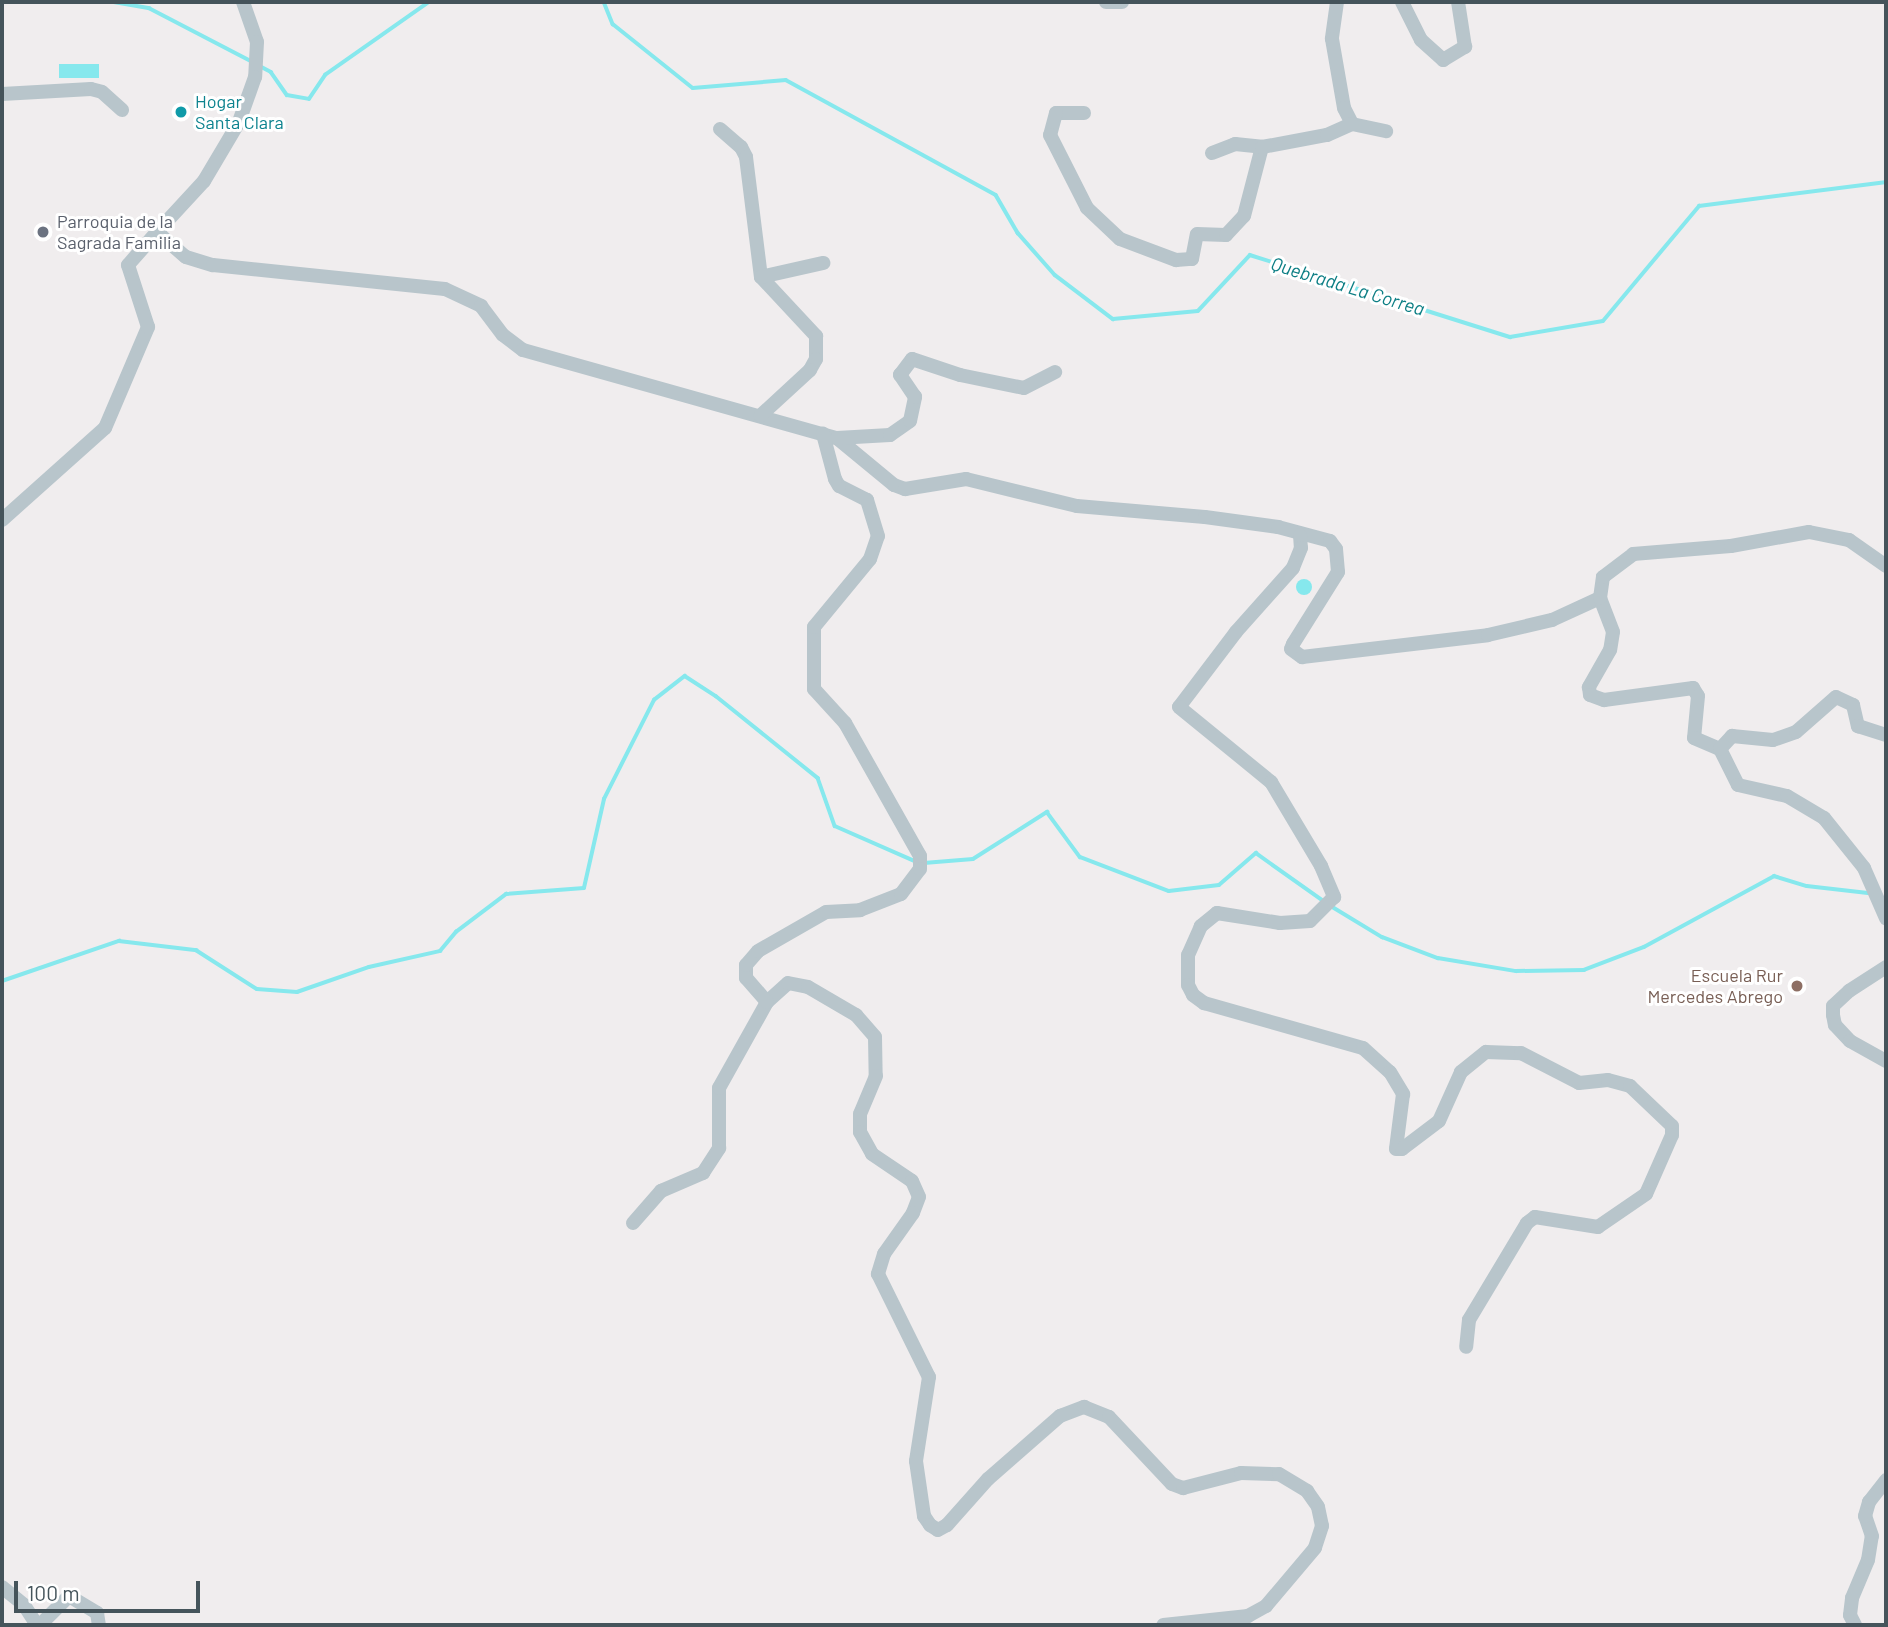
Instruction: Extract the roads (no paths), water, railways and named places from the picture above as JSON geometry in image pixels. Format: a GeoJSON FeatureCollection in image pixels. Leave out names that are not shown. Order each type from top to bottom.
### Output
{"type":"FeatureCollection","features":[{"type":"Feature","properties":{"kind":"street"},"geometry":{"type":"LineString","coordinates":[[2,520],[105,428],[148,327],[128,265],[204,181],[226,147],[255,77],[257,43],[243,2]]}},
{"type":"Feature","properties":{"kind":"street"},"geometry":{"type":"LineString","coordinates":[[1106,2],[1122,2]]}},
{"type":"Feature","properties":{"kind":"street"},"geometry":{"type":"LineString","coordinates":[[1337,2],[1332,39],[1335,69],[1352,124]]}},
{"type":"Feature","properties":{"kind":"street"},"geometry":{"type":"LineString","coordinates":[[1402,2],[1421,40],[1443,60],[1465,47],[1458,2]]}},
{"type":"Feature","properties":{"kind":"street"},"geometry":{"type":"LineString","coordinates":[[2,94],[91,89],[102,92],[122,110]]}},
{"type":"Feature","properties":{"kind":"street"},"geometry":{"type":"LineString","coordinates":[[1084,113],[1056,113],[1050,135],[1087,208],[1120,239],[1176,260],[1192,258],[1196,234],[1226,235],[1244,216],[1262,147]]}},
{"type":"Feature","properties":{"kind":"street"},"geometry":{"type":"LineString","coordinates":[[1212,153],[1235,144],[1262,147],[1327,135],[1352,124],[1387,131]]}},
{"type":"Feature","properties":{"kind":"street"},"geometry":{"type":"LineString","coordinates":[[720,129],[741,146],[746,157],[761,276],[816,336],[817,348],[810,370],[761,415]]}},
{"type":"Feature","properties":{"kind":"street"},"geometry":{"type":"LineString","coordinates":[[157,232],[186,257],[213,265],[445,289],[481,306],[503,335],[523,351],[646,388],[761,415],[830,436],[890,435],[910,421],[915,397],[900,375],[912,359],[960,375],[1024,388],[1055,372]]}},
{"type":"Feature","properties":{"kind":"street"},"geometry":{"type":"LineString","coordinates":[[761,276],[823,263]]}},
{"type":"Feature","properties":{"kind":"street"},"geometry":{"type":"LineString","coordinates":[[830,436],[894,485],[905,489],[965,479],[1077,506],[1205,517],[1330,541],[1336,549],[1338,572],[1293,644],[1291,649],[1302,657],[1488,635],[1552,620],[1600,598]]}},
{"type":"Feature","properties":{"kind":"street"},"geometry":{"type":"LineString","coordinates":[[767,1002],[746,978],[746,965],[758,951],[827,912],[860,910],[887,902],[914,883],[920,869],[920,856],[845,723],[814,689],[814,627],[870,559],[878,536],[867,500],[839,486],[835,479],[830,436]]}},
{"type":"Feature","properties":{"kind":"street"},"geometry":{"type":"LineString","coordinates":[[1886,566],[1849,540],[1810,532],[1731,546],[1633,554],[1603,577],[1600,598],[1613,632],[1610,650],[1590,687],[1590,695],[1604,700],[1693,688],[1698,696],[1694,738],[1720,749],[1738,785],[1787,796],[1824,818],[1864,868],[1886,918]]}},
{"type":"Feature","properties":{"kind":"street"},"geometry":{"type":"LineString","coordinates":[[1300,535],[1301,548],[1293,568],[1236,632],[1179,707],[1271,782],[1334,897],[1310,921],[1280,923],[1217,913],[1201,926],[1188,956],[1188,985],[1193,995],[1204,1003],[1363,1048],[1391,1072],[1403,1094],[1396,1149],[1402,1149],[1439,1121],[1461,1072],[1486,1052],[1521,1053],[1579,1083],[1608,1080],[1630,1086],[1672,1126],[1672,1135],[1646,1194],[1598,1227],[1535,1217],[1527,1223],[1469,1320],[1465,1348]]}},
{"type":"Feature","properties":{"kind":"street"},"geometry":{"type":"LineString","coordinates":[[1720,749],[1732,736],[1773,740],[1796,732],[1836,697],[1853,705],[1858,726],[1886,735]]}},
{"type":"Feature","properties":{"kind":"street"},"geometry":{"type":"LineString","coordinates":[[1886,967],[1849,991],[1833,1006],[1833,1015],[1835,1025],[1850,1041],[1886,1061]]}},
{"type":"Feature","properties":{"kind":"street"},"geometry":{"type":"LineString","coordinates":[[633,1223],[661,1191],[695,1179],[719,1148],[719,1088],[767,1002],[788,984],[808,987],[856,1016],[875,1037],[876,1076],[860,1114],[860,1132],[872,1154],[912,1181],[919,1197],[913,1213],[884,1254],[878,1274],[929,1377],[916,1461],[924,1516],[930,1525],[938,1530],[947,1525],[988,1479],[1060,1416],[1084,1407],[1109,1417],[1172,1484],[1183,1488],[1241,1473],[1279,1474],[1307,1491],[1318,1507],[1322,1526],[1315,1548],[1266,1606],[1248,1616],[1163,1625]]}},
{"type":"Feature","properties":{"kind":"street"},"geometry":{"type":"LineString","coordinates":[[1855,1625],[1850,1615],[1852,1598],[1868,1560],[1872,1536],[1865,1516],[1869,1502],[1886,1480]]}},
{"type":"Feature","properties":{"kind":"street"},"geometry":{"type":"LineString","coordinates":[[2,1587],[24,1605],[39,1625],[69,1595],[97,1613],[99,1625]]}},
{"type":"Feature","properties":{"kind":"water"},"geometry":{"type":"Polygon","coordinates":[[[59,64],[99,64],[99,78],[59,78],[59,64]]]}},
{"type":"Feature","properties":{"kind":"water"},"geometry":{"type":"Polygon","coordinates":[[[1304,579],[1310,581],[1310,593],[1304,595],[1298,593],[1296,587],[1298,581],[1304,579]]]}},
{"type":"Feature","properties":{"kind":"waterway","name":"Quebrada La Correa"},"geometry":{"type":"LineString","coordinates":[[114,2],[149,8],[251,61]]}},
{"type":"Feature","properties":{"kind":"waterway","name":"Quebrada La Correa"},"geometry":{"type":"LineString","coordinates":[[258,65],[271,72],[287,95],[309,99],[325,75],[429,2]]}},
{"type":"Feature","properties":{"kind":"waterway","name":"Quebrada La Correa"},"geometry":{"type":"LineString","coordinates":[[604,2],[613,24],[693,88],[786,80],[996,195],[1018,233],[1055,275],[1113,319],[1198,311],[1250,255],[1510,337],[1603,321],[1699,206],[1886,182]]}},
{"type":"Feature","properties":{"kind":"waterway"},"geometry":{"type":"LineString","coordinates":[[2,981],[119,941],[196,950],[257,989],[297,992],[369,967],[440,951],[456,932],[506,894],[584,888],[604,799],[654,700],[685,676],[716,696],[818,778],[835,826],[917,862]]}},
{"type":"Feature","properties":{"kind":"waterway"},"geometry":{"type":"LineString","coordinates":[[924,863],[973,859],[1047,812],[1080,857],[1169,891],[1219,885],[1256,853],[1325,902]]}},
{"type":"Feature","properties":{"kind":"waterway"},"geometry":{"type":"LineString","coordinates":[[1331,906],[1382,937],[1438,958],[1516,971],[1584,970],[1644,947],[1774,876],[1807,886],[1868,893]]}},
{"type":"Feature","properties":{"kind":"place","name":"Hogar Santa Clara"},"geometry":{"type":"Point","coordinates":[181,112]}},
{"type":"Feature","properties":{"kind":"place","name":"Parroquia de la Sagrada Familia"},"geometry":{"type":"Point","coordinates":[43,232]}},
{"type":"Feature","properties":{"kind":"place","name":"Escuela Rur Mercedes Abrego"},"geometry":{"type":"Point","coordinates":[1797,986]}}]}
